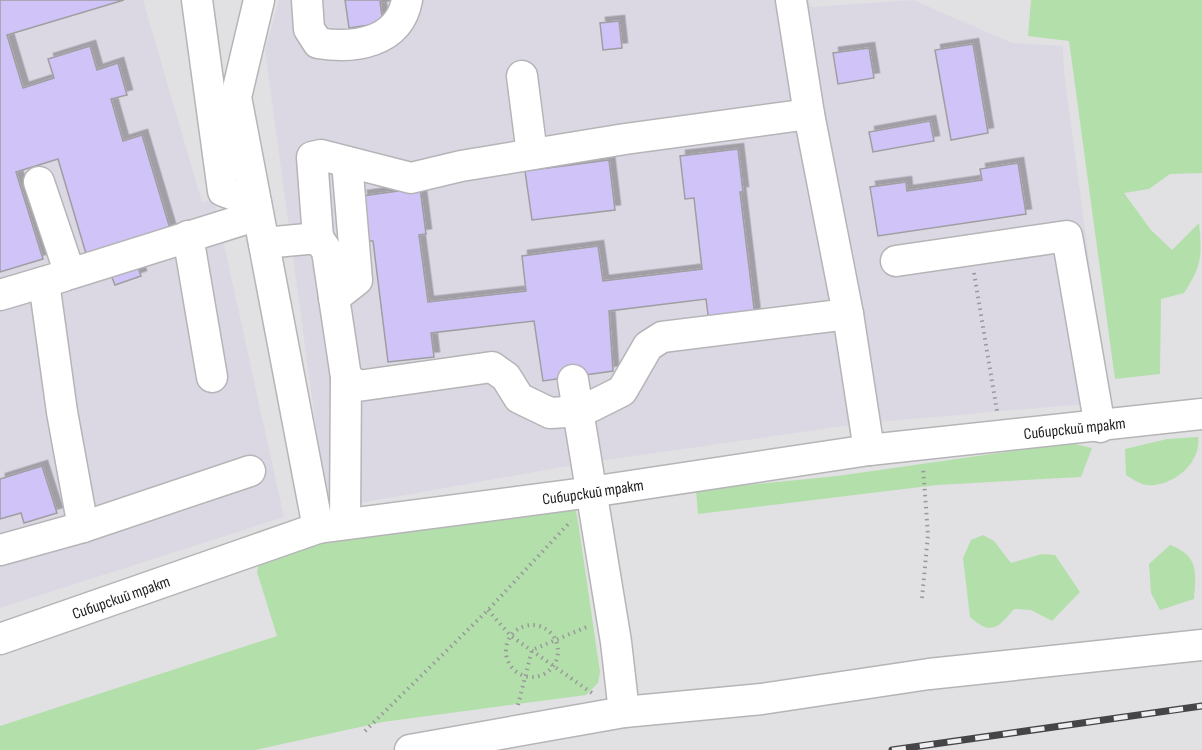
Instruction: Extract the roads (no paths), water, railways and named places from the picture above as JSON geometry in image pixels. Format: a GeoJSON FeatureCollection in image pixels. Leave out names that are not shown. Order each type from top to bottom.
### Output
{"type":"FeatureCollection","features":[{"type":"Feature","properties":{"kind":"street"},"geometry":{"type":"LineString","coordinates":[[197,0],[223,191],[260,220],[318,238]]}},
{"type":"Feature","properties":{"kind":"street"},"geometry":{"type":"LineString","coordinates":[[259,0],[236,97],[260,220],[332,526]]}},
{"type":"Feature","properties":{"kind":"street"},"geometry":{"type":"LineString","coordinates":[[307,0],[309,29],[318,43],[340,47],[384,37],[397,26],[407,0]]}},
{"type":"Feature","properties":{"kind":"street"},"geometry":{"type":"LineString","coordinates":[[791,0],[809,114],[848,314],[869,450]]}},
{"type":"Feature","properties":{"kind":"street"},"geometry":{"type":"LineString","coordinates":[[522,76],[532,154]]}},
{"type":"Feature","properties":{"kind":"street"},"geometry":{"type":"LineString","coordinates":[[332,526],[346,377],[327,250],[318,238],[312,157],[321,154],[411,178],[461,166],[532,154],[809,114]]}},
{"type":"Feature","properties":{"kind":"street"},"geometry":{"type":"LineString","coordinates":[[334,298],[357,280],[347,162]]}},
{"type":"Feature","properties":{"kind":"street"},"geometry":{"type":"LineString","coordinates":[[39,182],[57,278],[62,412],[83,527]]}},
{"type":"Feature","properties":{"kind":"street"},"geometry":{"type":"LineString","coordinates":[[0,295],[188,236],[260,220]]}},
{"type":"Feature","properties":{"kind":"street"},"geometry":{"type":"LineString","coordinates":[[188,236],[212,377]]}},
{"type":"Feature","properties":{"kind":"street"},"geometry":{"type":"LineString","coordinates":[[896,261],[1067,237],[1100,428]]}},
{"type":"Feature","properties":{"kind":"street"},"geometry":{"type":"LineString","coordinates":[[346,377],[358,386],[492,367],[506,377],[519,398],[550,413],[577,410],[622,391],[648,346],[663,336],[848,314]]}},
{"type":"Feature","properties":{"kind":"street"},"geometry":{"type":"LineString","coordinates":[[573,380],[585,502],[616,642],[624,712]]}},
{"type":"Feature","properties":{"kind":"street","name":"Сибирский тракт"},"geometry":{"type":"LineString","coordinates":[[0,639],[332,526],[585,502],[869,450],[1100,428],[1202,414]]}},
{"type":"Feature","properties":{"kind":"street"},"geometry":{"type":"LineString","coordinates":[[0,550],[83,527],[250,471]]}},
{"type":"Feature","properties":{"kind":"street"},"geometry":{"type":"LineString","coordinates":[[410,750],[624,712],[762,699],[929,674],[1202,645]]}},
{"type":"Feature","properties":{"kind":"railway"},"geometry":{"type":"LineString","coordinates":[[892,750],[1202,706]]}}]}
